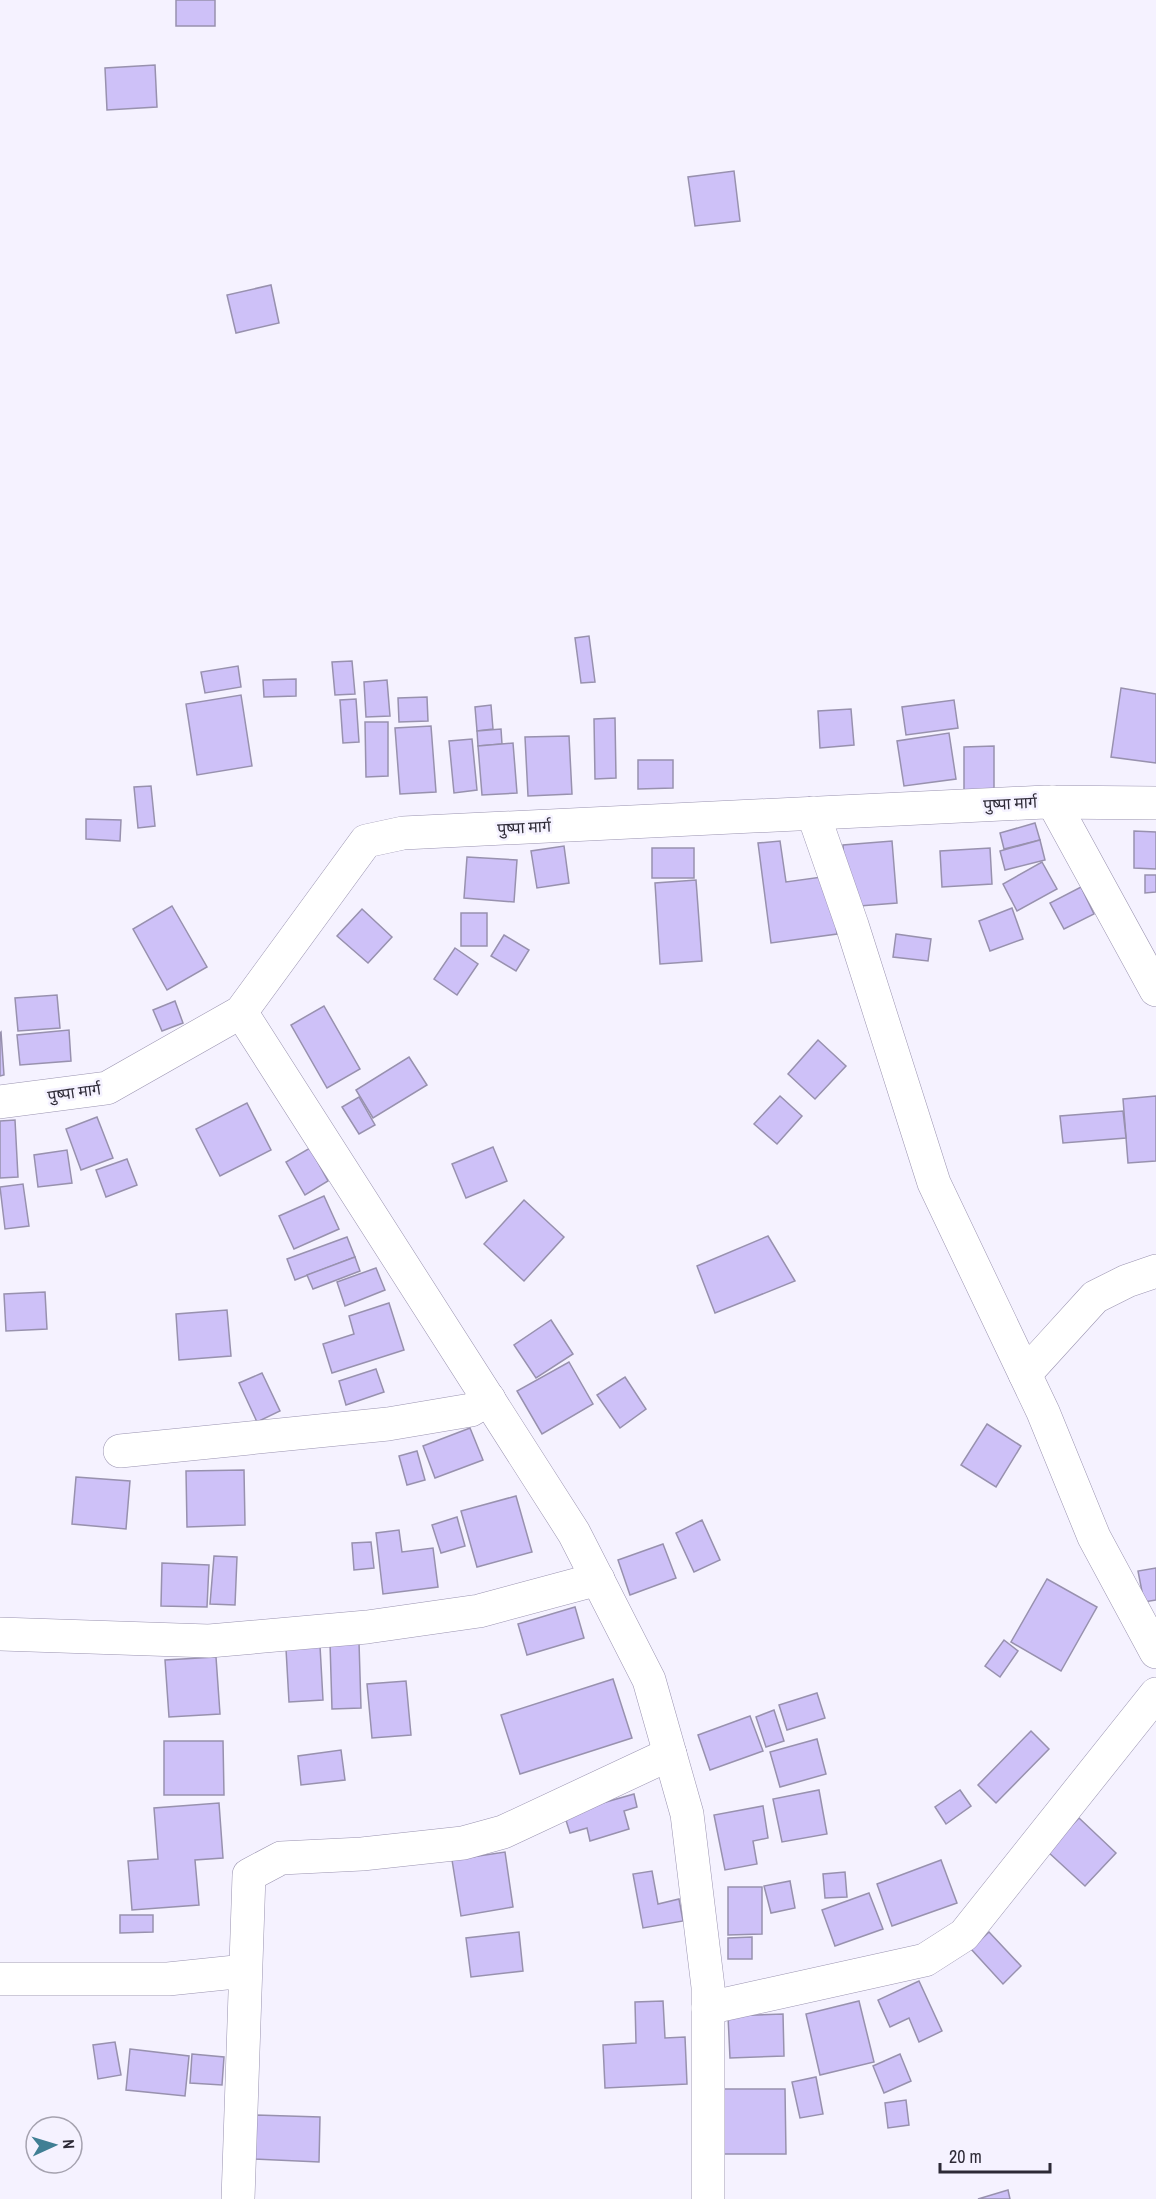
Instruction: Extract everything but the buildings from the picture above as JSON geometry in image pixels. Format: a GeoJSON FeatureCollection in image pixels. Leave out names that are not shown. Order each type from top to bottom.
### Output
{"type":"FeatureCollection","features":[{"type":"Feature","properties":{"kind":"street","name":"पुष्पा मार्ग"},"geometry":{"type":"LineString","coordinates":[[0,1102],[107,1088],[241,1012],[366,841],[404,833],[813,813],[1053,802],[1156,803]]}},
{"type":"Feature","properties":{"kind":"street"},"geometry":{"type":"LineString","coordinates":[[1053,802],[1156,990]]}},
{"type":"Feature","properties":{"kind":"street"},"geometry":{"type":"LineString","coordinates":[[813,813],[852,925],[934,1183],[1043,1412],[1094,1537],[1156,1652]]}},
{"type":"Feature","properties":{"kind":"street"},"geometry":{"type":"LineString","coordinates":[[241,1012],[574,1533],[649,1680],[687,1814],[708,1987],[708,2199]]}},
{"type":"Feature","properties":{"kind":"street"},"geometry":{"type":"LineString","coordinates":[[1025,1374],[1095,1297],[1127,1281],[1156,1271]]}},
{"type":"Feature","properties":{"kind":"street"},"geometry":{"type":"LineString","coordinates":[[120,1451],[388,1424],[471,1410],[489,1399]]}},
{"type":"Feature","properties":{"kind":"street"},"geometry":{"type":"LineString","coordinates":[[0,1634],[208,1641],[356,1628],[479,1611],[598,1580]]}},
{"type":"Feature","properties":{"kind":"street"},"geometry":{"type":"LineString","coordinates":[[708,2008],[925,1960],[964,1935],[1156,1694]]}},
{"type":"Feature","properties":{"kind":"street"},"geometry":{"type":"LineString","coordinates":[[238,2199],[249,1875],[281,1858],[362,1854],[463,1843],[503,1832],[670,1754]]}},
{"type":"Feature","properties":{"kind":"street"},"geometry":{"type":"LineString","coordinates":[[0,1979],[168,1979],[245,1971]]}}]}
